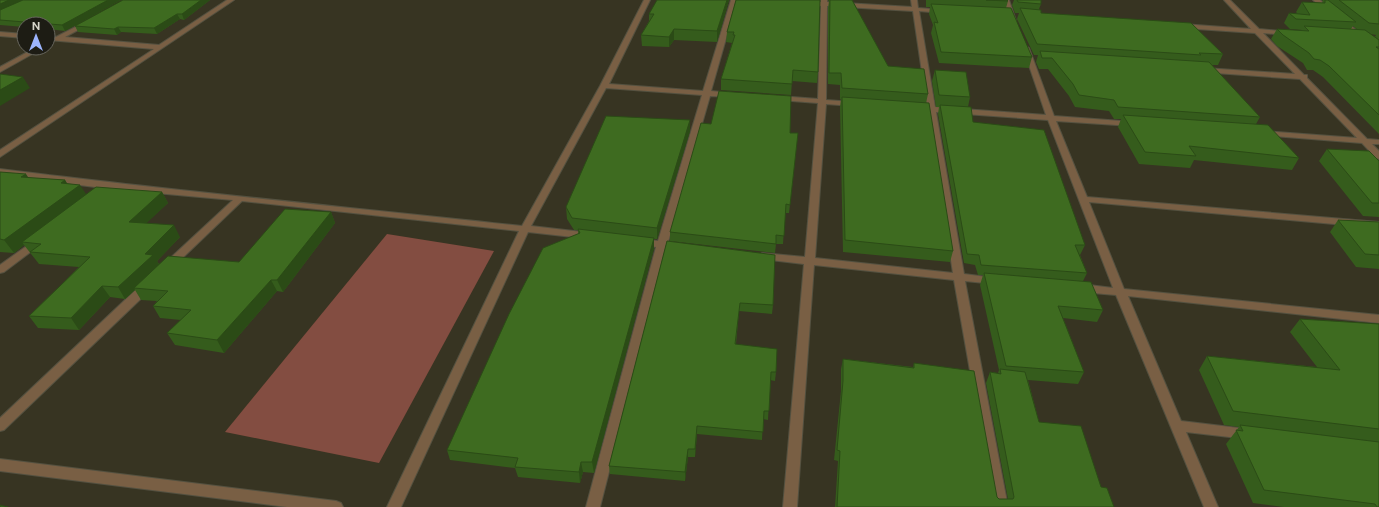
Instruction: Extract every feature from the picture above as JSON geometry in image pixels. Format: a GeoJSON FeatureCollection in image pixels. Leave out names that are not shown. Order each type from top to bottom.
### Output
{"type":"FeatureCollection","features":[{"type":"Feature","properties":{"kind":"street"},"geometry":{"type":"LineString","coordinates":[[0,154],[231,0]]}},
{"type":"Feature","properties":{"kind":"street"},"geometry":{"type":"LineString","coordinates":[[394,507],[525,228],[604,86],[647,0]]}},
{"type":"Feature","properties":{"kind":"street"},"geometry":{"type":"LineString","coordinates":[[593,507],[662,244],[708,93],[734,0]]}},
{"type":"Feature","properties":{"kind":"street"},"geometry":{"type":"LineString","coordinates":[[1006,0],[1011,16],[1019,33],[1034,58],[1051,118],[1120,291],[1211,507]]}},
{"type":"Feature","properties":{"kind":"street"},"geometry":{"type":"LineString","coordinates":[[1227,0],[1304,77],[1379,156]]}},
{"type":"Feature","properties":{"kind":"street"},"geometry":{"type":"LineString","coordinates":[[1316,0],[1379,52]]}},
{"type":"Feature","properties":{"kind":"street"},"geometry":{"type":"LineString","coordinates":[[800,2],[915,5],[948,12]]}},
{"type":"Feature","properties":{"kind":"street"},"geometry":{"type":"LineString","coordinates":[[790,507],[822,102],[824,2]]}},
{"type":"Feature","properties":{"kind":"street"},"geometry":{"type":"LineString","coordinates":[[915,5],[959,278],[1001,507]]}},
{"type":"Feature","properties":{"kind":"street"},"geometry":{"type":"LineString","coordinates":[[56,39],[96,18]]}},
{"type":"Feature","properties":{"kind":"street"},"geometry":{"type":"LineString","coordinates":[[1173,26],[1298,33]]}},
{"type":"Feature","properties":{"kind":"street"},"geometry":{"type":"LineString","coordinates":[[0,34],[16,35]]}},
{"type":"Feature","properties":{"kind":"street"},"geometry":{"type":"LineString","coordinates":[[1346,36],[1373,38]]}},
{"type":"Feature","properties":{"kind":"street"},"geometry":{"type":"LineString","coordinates":[[56,39],[160,47]]}},
{"type":"Feature","properties":{"kind":"street"},"geometry":{"type":"LineString","coordinates":[[0,70],[25,56]]}},
{"type":"Feature","properties":{"kind":"street"},"geometry":{"type":"LineString","coordinates":[[1194,70],[1304,77]]}},
{"type":"Feature","properties":{"kind":"street"},"geometry":{"type":"LineString","coordinates":[[604,86],[738,96]]}},
{"type":"Feature","properties":{"kind":"street"},"geometry":{"type":"LineString","coordinates":[[769,98],[861,104]]}},
{"type":"Feature","properties":{"kind":"street"},"geometry":{"type":"LineString","coordinates":[[909,108],[1137,124]]}},
{"type":"Feature","properties":{"kind":"street"},"geometry":{"type":"LineString","coordinates":[[1254,133],[1379,142]]}},
{"type":"Feature","properties":{"kind":"street"},"geometry":{"type":"LineString","coordinates":[[0,172],[111,186],[240,198],[601,237]]}},
{"type":"Feature","properties":{"kind":"street"},"geometry":{"type":"LineString","coordinates":[[99,195],[111,186]]}},
{"type":"Feature","properties":{"kind":"street"},"geometry":{"type":"LineString","coordinates":[[0,426],[240,198]]}},
{"type":"Feature","properties":{"kind":"street"},"geometry":{"type":"LineString","coordinates":[[1084,199],[1379,225]]}},
{"type":"Feature","properties":{"kind":"street"},"geometry":{"type":"LineString","coordinates":[[0,270],[43,237]]}},
{"type":"Feature","properties":{"kind":"street"},"geometry":{"type":"LineString","coordinates":[[632,240],[685,247]]}},
{"type":"Feature","properties":{"kind":"street"},"geometry":{"type":"LineString","coordinates":[[756,256],[1005,282]]}},
{"type":"Feature","properties":{"kind":"street"},"geometry":{"type":"LineString","coordinates":[[1074,287],[1379,319]]}},
{"type":"Feature","properties":{"kind":"street"},"geometry":{"type":"LineString","coordinates":[[1177,426],[1262,436]]}},
{"type":"Feature","properties":{"kind":"street"},"geometry":{"type":"LineString","coordinates":[[0,465],[336,507]]}},
{"type":"Feature","properties":{"kind":"shaded area"},"geometry":{"type":"Polygon","coordinates":[[[387,234],[494,251],[379,463],[225,432],[387,234]]]}},
{"type":"Feature","properties":{"kind":"building"},"geometry":{"type":"Polygon","coordinates":[[[0,0],[9,0],[0,4],[0,0]]]}},
{"type":"Feature","properties":{"kind":"building"},"geometry":{"type":"Polygon","coordinates":[[[23,0],[108,0],[62,25],[56,25],[56,16],[16,16],[16,21],[0,20],[0,10],[23,0]]]}},
{"type":"Feature","properties":{"kind":"building"},"geometry":{"type":"Polygon","coordinates":[[[123,0],[201,0],[182,14],[177,14],[154,28],[118,27],[114,29],[75,26],[123,0]]]}},
{"type":"Feature","properties":{"kind":"building"},"geometry":{"type":"Polygon","coordinates":[[[657,0],[727,0],[717,31],[674,29],[669,37],[641,35],[654,14],[649,14],[657,0]]]}},
{"type":"Feature","properties":{"kind":"building"},"geometry":{"type":"Polygon","coordinates":[[[736,0],[820,0],[818,72],[793,70],[792,84],[721,79],[735,35],[733,35],[734,32],[727,32],[736,0]]]}},
{"type":"Feature","properties":{"kind":"building"},"geometry":{"type":"Polygon","coordinates":[[[830,0],[852,0],[888,66],[924,69],[928,94],[842,88],[841,73],[829,73],[830,0]]]}},
{"type":"Feature","properties":{"kind":"building"},"geometry":{"type":"Polygon","coordinates":[[[986,0],[1007,0],[1008,1],[986,0]]]}},
{"type":"Feature","properties":{"kind":"building"},"geometry":{"type":"Polygon","coordinates":[[[1017,0],[1041,0],[1041,4],[1018,2],[1017,0]]]}},
{"type":"Feature","properties":{"kind":"building"},"geometry":{"type":"Polygon","coordinates":[[[1325,0],[1328,0],[1356,22],[1296,19],[1289,13],[1310,15],[1302,2],[1325,3],[1325,0]]]}},
{"type":"Feature","properties":{"kind":"building"},"geometry":{"type":"Polygon","coordinates":[[[1339,0],[1379,0],[1379,24],[1369,23],[1339,0]]]}},
{"type":"Feature","properties":{"kind":"building"},"geometry":{"type":"Polygon","coordinates":[[[931,4],[1011,8],[1032,57],[941,52],[934,22],[938,23],[931,4]]]}},
{"type":"Feature","properties":{"kind":"building"},"geometry":{"type":"Polygon","coordinates":[[[1020,8],[1041,10],[1041,13],[1191,23],[1223,54],[1199,53],[1201,55],[1037,44],[1020,8]]]}},
{"type":"Feature","properties":{"kind":"building"},"geometry":{"type":"Polygon","coordinates":[[[1304,26],[1365,30],[1379,40],[1379,47],[1376,47],[1379,49],[1379,115],[1329,66],[1320,60],[1314,59],[1309,53],[1277,29],[1309,31],[1304,26]]]}},
{"type":"Feature","properties":{"kind":"building"},"geometry":{"type":"Polygon","coordinates":[[[1040,51],[1209,62],[1260,117],[1118,107],[1114,100],[1079,95],[1073,84],[1052,58],[1042,58],[1040,51]]]}},
{"type":"Feature","properties":{"kind":"building"},"geometry":{"type":"Polygon","coordinates":[[[935,70],[966,72],[970,97],[939,95],[935,70]]]}},
{"type":"Feature","properties":{"kind":"building"},"geometry":{"type":"Polygon","coordinates":[[[0,74],[23,77],[0,90],[0,74]]]}},
{"type":"Feature","properties":{"kind":"building"},"geometry":{"type":"Polygon","coordinates":[[[719,91],[791,96],[790,133],[798,133],[790,205],[786,204],[784,236],[776,235],[776,244],[670,232],[701,123],[711,124],[719,91]]]}},
{"type":"Feature","properties":{"kind":"building"},"geometry":{"type":"Polygon","coordinates":[[[842,97],[929,103],[953,251],[845,240],[842,97]]]}},
{"type":"Feature","properties":{"kind":"building"},"geometry":{"type":"Polygon","coordinates":[[[940,105],[971,107],[973,122],[1044,130],[1085,245],[1075,245],[1087,273],[981,265],[979,255],[967,254],[940,105]]]}},
{"type":"Feature","properties":{"kind":"building"},"geometry":{"type":"Polygon","coordinates":[[[1123,115],[1268,125],[1299,158],[1189,146],[1196,156],[1145,152],[1123,115]]]}},
{"type":"Feature","properties":{"kind":"building"},"geometry":{"type":"Polygon","coordinates":[[[606,116],[690,120],[657,228],[572,218],[566,207],[606,116]]]}},
{"type":"Feature","properties":{"kind":"building"},"geometry":{"type":"Polygon","coordinates":[[[1327,149],[1369,151],[1379,161],[1379,203],[1372,203],[1327,149]]]}},
{"type":"Feature","properties":{"kind":"building"},"geometry":{"type":"Polygon","coordinates":[[[0,172],[26,174],[21,177],[65,180],[61,183],[80,185],[4,240],[0,239],[0,172]]]}},
{"type":"Feature","properties":{"kind":"building"},"geometry":{"type":"Polygon","coordinates":[[[96,187],[162,192],[129,222],[174,225],[145,254],[153,255],[118,287],[102,286],[71,318],[29,316],[90,257],[30,252],[41,244],[22,242],[96,187]]]}},
{"type":"Feature","properties":{"kind":"building"},"geometry":{"type":"Polygon","coordinates":[[[285,209],[331,212],[277,280],[271,280],[217,340],[167,333],[191,310],[153,306],[168,291],[134,288],[168,256],[239,262],[285,209]]]}},
{"type":"Feature","properties":{"kind":"building"},"geometry":{"type":"Polygon","coordinates":[[[1338,220],[1379,222],[1379,255],[1365,254],[1338,220]]]}},
{"type":"Feature","properties":{"kind":"building"},"geometry":{"type":"Polygon","coordinates":[[[578,229],[654,238],[592,462],[581,462],[579,472],[515,467],[518,458],[447,450],[509,314],[543,248],[580,233],[578,229]]]}},
{"type":"Feature","properties":{"kind":"building"},"geometry":{"type":"Polygon","coordinates":[[[667,241],[775,255],[773,305],[740,303],[735,344],[777,349],[776,372],[771,372],[769,411],[764,411],[763,432],[697,426],[695,449],[688,449],[685,472],[609,466],[667,241]]]}},
{"type":"Feature","properties":{"kind":"building"},"geometry":{"type":"Polygon","coordinates":[[[984,273],[1091,282],[1103,310],[1058,306],[1084,372],[1006,366],[984,273]]]}},
{"type":"Feature","properties":{"kind":"building"},"geometry":{"type":"Polygon","coordinates":[[[1300,319],[1379,324],[1379,429],[1233,411],[1207,356],[1340,370],[1300,319]]]}},
{"type":"Feature","properties":{"kind":"building"},"geometry":{"type":"Polygon","coordinates":[[[843,359],[914,368],[914,363],[974,371],[997,497],[999,499],[1013,499],[1014,497],[990,372],[1001,374],[1000,369],[1025,372],[1039,422],[1081,426],[1101,487],[1107,488],[1114,507],[837,507],[840,451],[837,450],[843,381],[843,359]]]}},
{"type":"Feature","properties":{"kind":"building"},"geometry":{"type":"Polygon","coordinates":[[[1240,425],[1379,442],[1379,507],[1375,504],[1264,490],[1236,430],[1243,431],[1240,425]]]}}]}
